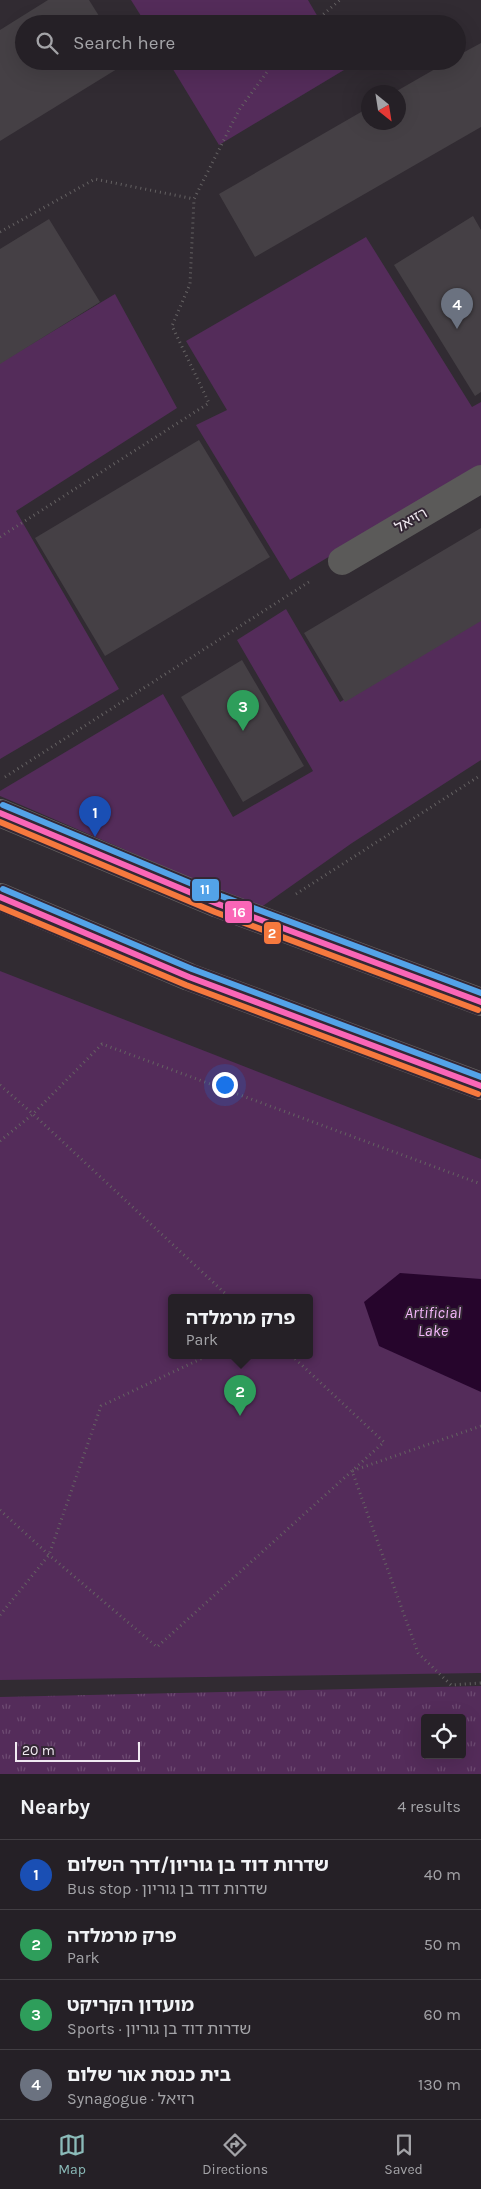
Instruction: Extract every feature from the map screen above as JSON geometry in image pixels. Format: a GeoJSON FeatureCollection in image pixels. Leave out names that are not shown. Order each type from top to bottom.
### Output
{"type":"FeatureCollection","features":[{"type":"Feature","properties":{"kind":"main road"},"geometry":{"type":"LineString","coordinates":[[0,812],[258,919],[481,1002]]}},
{"type":"Feature","properties":{"kind":"main road"},"geometry":{"type":"LineString","coordinates":[[0,897],[189,977],[481,1086]]}},
{"type":"Feature","properties":{"kind":"street","name":"רזיאל"},"geometry":{"type":"LineString","coordinates":[[342,561],[481,479]]}},
{"type":"Feature","properties":{"kind":"path"},"geometry":{"type":"LineString","coordinates":[[322,15],[340,0]]}},
{"type":"Feature","properties":{"kind":"path"},"geometry":{"type":"LineString","coordinates":[[0,537],[209,403],[172,326],[190,284],[194,199],[239,110],[268,70]]}},
{"type":"Feature","properties":{"kind":"path"},"geometry":{"type":"LineString","coordinates":[[0,232],[94,179],[194,199]]}},
{"type":"Feature","properties":{"kind":"path"},"geometry":{"type":"LineString","coordinates":[[0,780],[342,561]]}},
{"type":"Feature","properties":{"kind":"path"},"geometry":{"type":"LineString","coordinates":[[258,919],[481,775]]}},
{"type":"Feature","properties":{"kind":"path"},"geometry":{"type":"LineString","coordinates":[[0,1141],[33,1114],[102,1044],[481,1184]]}},
{"type":"Feature","properties":{"kind":"path"},"geometry":{"type":"LineString","coordinates":[[0,1085],[226,1294]]}},
{"type":"Feature","properties":{"kind":"path"},"geometry":{"type":"LineString","coordinates":[[0,1615],[49,1556],[101,1406],[201,1359]]}},
{"type":"Feature","properties":{"kind":"path"},"geometry":{"type":"LineString","coordinates":[[0,1510],[49,1556],[157,1647],[384,1442],[295,1359]]}},
{"type":"Feature","properties":{"kind":"path"},"geometry":{"type":"LineString","coordinates":[[352,1471],[481,1426]]}},
{"type":"Feature","properties":{"kind":"path"},"geometry":{"type":"LineString","coordinates":[[352,1471],[418,1653],[451,1685],[481,1683]]}},
{"type":"Feature","properties":{"kind":"green space"},"geometry":{"type":"Polygon","coordinates":[[[131,0],[308,0],[317,15],[140,15],[131,0]]]}},
{"type":"Feature","properties":{"kind":"green space"},"geometry":{"type":"Polygon","coordinates":[[[173,70],[344,70],[219,145],[173,70]]]}},
{"type":"Feature","properties":{"kind":"green space"},"geometry":{"type":"Polygon","coordinates":[[[366,237],[472,407],[481,402],[481,466],[290,580],[196,425],[227,410],[186,341],[366,237]]]}},
{"type":"Feature","properties":{"kind":"green space"},"geometry":{"type":"Polygon","coordinates":[[[115,294],[177,408],[16,511],[119,689],[0,759],[0,363],[115,294]]]}},
{"type":"Feature","properties":{"kind":"green space"},"geometry":{"type":"Polygon","coordinates":[[[286,609],[340,702],[481,619],[481,760],[352,843],[260,908],[0,796],[0,791],[163,694],[233,817],[313,771],[237,640],[286,609]]]}},
{"type":"Feature","properties":{"kind":"green space"},"geometry":{"type":"Polygon","coordinates":[[[0,971],[481,1159],[481,1673],[0,1680],[0,971]]]}},
{"type":"Feature","properties":{"kind":"green space"},"geometry":{"type":"Polygon","coordinates":[[[481,1686],[481,1774],[0,1774],[0,1697],[481,1686]]]}},
{"type":"Feature","properties":{"kind":"water","name":"Artificial Lake"},"geometry":{"type":"Polygon","coordinates":[[[400,1273],[481,1279],[481,1392],[379,1346],[364,1302],[400,1273]]]}},
{"type":"Feature","properties":{"kind":"building"},"geometry":{"type":"Polygon","coordinates":[[[48,0],[89,0],[98,15],[24,15],[48,0]]]}},
{"type":"Feature","properties":{"kind":"building"},"geometry":{"type":"Polygon","coordinates":[[[15,21],[15,70],[115,70],[0,141],[0,30],[15,21]]]}},
{"type":"Feature","properties":{"kind":"building"},"geometry":{"type":"Polygon","coordinates":[[[481,43],[481,127],[255,257],[219,194],[361,112],[361,130],[406,130],[406,86],[433,70],[466,70],[466,51],[481,43]]]}},
{"type":"Feature","properties":{"kind":"building"},"geometry":{"type":"Polygon","coordinates":[[[473,216],[481,230],[481,392],[475,396],[394,265],[473,216]]]}},
{"type":"Feature","properties":{"kind":"building"},"geometry":{"type":"Polygon","coordinates":[[[49,219],[100,302],[0,364],[0,249],[49,219]]]}},
{"type":"Feature","properties":{"kind":"building"},"geometry":{"type":"Polygon","coordinates":[[[199,440],[270,557],[105,656],[35,538],[199,440]]]}},
{"type":"Feature","properties":{"kind":"building"},"geometry":{"type":"Polygon","coordinates":[[[481,528],[481,621],[345,702],[304,633],[481,528]]]}},
{"type":"Feature","properties":{"kind":"building"},"geometry":{"type":"Polygon","coordinates":[[[242,660],[304,766],[243,802],[181,697],[242,660]]]}},
{"type":"Feature","properties":{"kind":"transit line","name":"11"},"geometry":{"type":"LineString","coordinates":[[3,805],[221,896],[481,993]]}},
{"type":"Feature","properties":{"kind":"transit line","name":"16"},"geometry":{"type":"LineString","coordinates":[[0,813],[218,904],[481,1002]]}},
{"type":"Feature","properties":{"kind":"transit line","name":"2"},"geometry":{"type":"LineString","coordinates":[[0,822],[215,912],[478,1010]]}},
{"type":"Feature","properties":{"kind":"transit line","name":"11"},"geometry":{"type":"LineString","coordinates":[[3,889],[192,969],[481,1077]]}},
{"type":"Feature","properties":{"kind":"transit line","name":"16"},"geometry":{"type":"LineString","coordinates":[[0,897],[189,977],[481,1086]]}},
{"type":"Feature","properties":{"kind":"transit line","name":"2"},"geometry":{"type":"LineString","coordinates":[[0,907],[186,985],[478,1094]]}},
{"type":"Feature","properties":{"kind":"place","name":"בית כנסת אור שלום"},"geometry":{"type":"Point","coordinates":[457,329]}},
{"type":"Feature","properties":{"kind":"place","name":"מועדון הקריקט"},"geometry":{"type":"Point","coordinates":[243,731]}},
{"type":"Feature","properties":{"kind":"place","name":"שדרות דוד בן גוריון/דרך השלום"},"geometry":{"type":"Point","coordinates":[95,837]}},
{"type":"Feature","properties":{"kind":"place","name":"פרק מרמלדה"},"geometry":{"type":"Point","coordinates":[240,1416]}}]}
